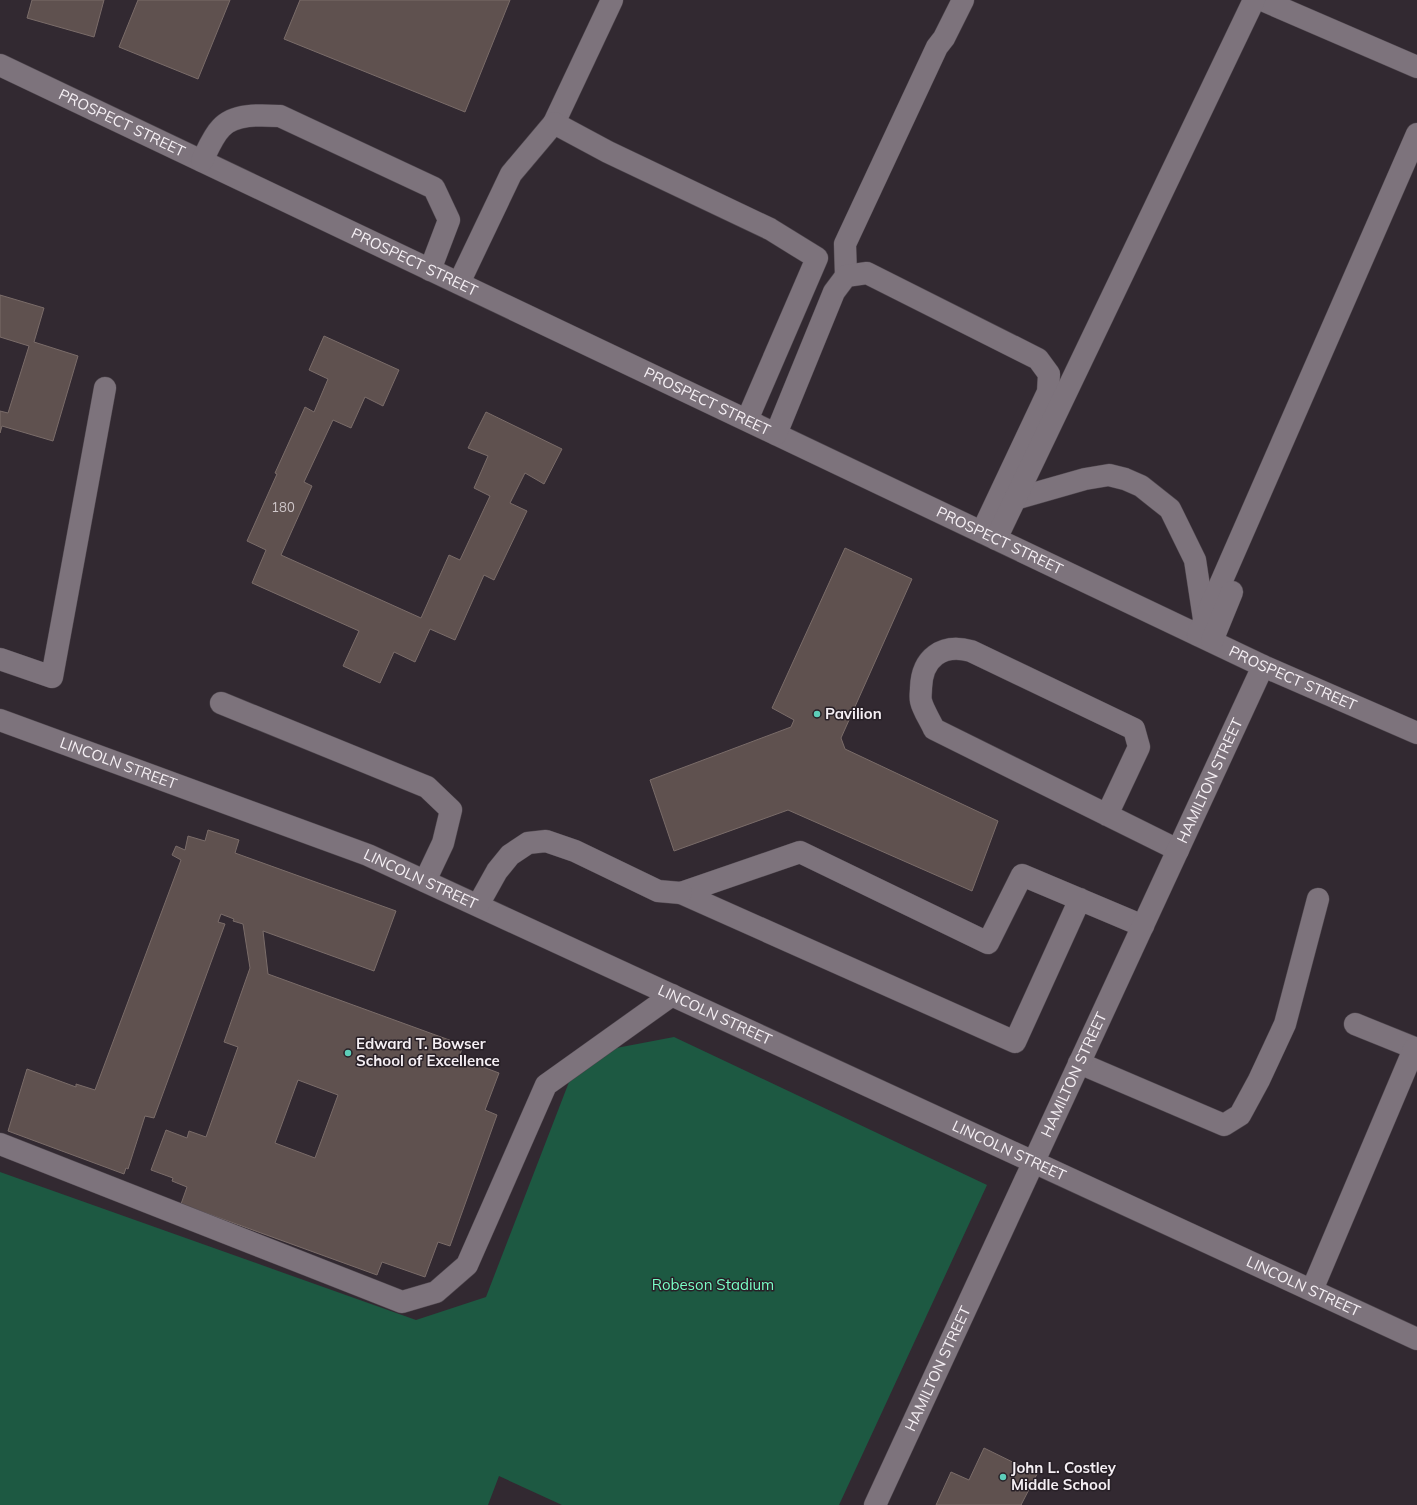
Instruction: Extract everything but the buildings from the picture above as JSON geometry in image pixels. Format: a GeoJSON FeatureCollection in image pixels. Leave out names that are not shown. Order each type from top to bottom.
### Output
{"type":"FeatureCollection","features":[{"type":"Feature","properties":{"kind":"street"},"geometry":{"type":"LineString","coordinates":[[459,283],[511,174],[554,123],[612,0]]}},
{"type":"Feature","properties":{"kind":"street"},"geometry":{"type":"LineString","coordinates":[[776,434],[834,292],[846,276],[845,244],[937,47],[944,38],[963,0]]}},
{"type":"Feature","properties":{"kind":"street"},"geometry":{"type":"LineString","coordinates":[[989,535],[1015,499],[1254,0]]}},
{"type":"Feature","properties":{"kind":"street"},"geometry":{"type":"LineString","coordinates":[[1262,0],[1417,67]]}},
{"type":"Feature","properties":{"kind":"street","name":"PROSPECT STREET"},"geometry":{"type":"LineString","coordinates":[[0,65],[989,535],[1204,632],[1263,666],[1417,732]]}},
{"type":"Feature","properties":{"kind":"street"},"geometry":{"type":"LineString","coordinates":[[202,161],[221,128],[233,120],[259,115],[280,116],[434,188],[450,220],[430,270]]}},
{"type":"Feature","properties":{"kind":"street"},"geometry":{"type":"LineString","coordinates":[[554,123],[608,152],[770,229],[817,258],[747,420]]}},
{"type":"Feature","properties":{"kind":"street"},"geometry":{"type":"LineString","coordinates":[[1204,632],[1417,134]]}},
{"type":"Feature","properties":{"kind":"street"},"geometry":{"type":"LineString","coordinates":[[1204,632],[1347,325],[1417,168]]}},
{"type":"Feature","properties":{"kind":"street"},"geometry":{"type":"LineString","coordinates":[[846,276],[867,273],[1038,359],[1049,374],[1048,392],[989,535]]}},
{"type":"Feature","properties":{"kind":"street"},"geometry":{"type":"LineString","coordinates":[[0,659],[52,677],[105,388]]}},
{"type":"Feature","properties":{"kind":"street"},"geometry":{"type":"LineString","coordinates":[[1015,499],[1085,479],[1109,476],[1125,479],[1141,486],[1170,509],[1195,560],[1204,632]]}},
{"type":"Feature","properties":{"kind":"street"},"geometry":{"type":"LineString","coordinates":[[1107,814],[1139,747],[1134,729],[971,651],[960,648],[947,650],[932,657],[922,676],[920,700],[934,729],[1178,850]]}},
{"type":"Feature","properties":{"kind":"street","name":"HAMILTON STREET"},"geometry":{"type":"LineString","coordinates":[[875,1505],[1263,666]]}},
{"type":"Feature","properties":{"kind":"street"},"geometry":{"type":"LineString","coordinates":[[221,704],[428,787],[451,810],[442,843],[425,881]]}},
{"type":"Feature","properties":{"kind":"street","name":"LINCOLN STREET"},"geometry":{"type":"LineString","coordinates":[[0,720],[368,855],[1417,1339]]}},
{"type":"Feature","properties":{"kind":"street"},"geometry":{"type":"LineString","coordinates":[[478,905],[496,871],[510,855],[528,843],[546,841],[575,851],[658,891],[682,892],[800,852],[988,943],[1022,875],[1143,926]]}},
{"type":"Feature","properties":{"kind":"street"},"geometry":{"type":"LineString","coordinates":[[682,892],[1015,1042],[1080,899]]}},
{"type":"Feature","properties":{"kind":"street"},"geometry":{"type":"LineString","coordinates":[[1079,1063],[1224,1125],[1240,1116],[1286,1024],[1318,899]]}},
{"type":"Feature","properties":{"kind":"street"},"geometry":{"type":"LineString","coordinates":[[0,1144],[402,1302],[436,1292],[467,1265],[546,1085],[672,995]]}},
{"type":"Feature","properties":{"kind":"street"},"geometry":{"type":"LineString","coordinates":[[1312,1290],[1416,1049],[1355,1024]]}},
{"type":"Feature","properties":{"kind":"green space","name":"Robeson Stadium"},"geometry":{"type":"Polygon","coordinates":[[[674,1037],[987,1185],[839,1505],[562,1505],[499,1476],[488,1505],[0,1505],[0,1172],[416,1320],[486,1297],[569,1082],[611,1049],[674,1037]]]}},
{"type":"Feature","properties":{"kind":"place","name":"Pavilion"},"geometry":{"type":"Point","coordinates":[817,714]}},
{"type":"Feature","properties":{"kind":"place","name":"Edward T. Bowser School of Excellence"},"geometry":{"type":"Point","coordinates":[348,1053]}},
{"type":"Feature","properties":{"kind":"place","name":"John L. Costley Middle School"},"geometry":{"type":"Point","coordinates":[1003,1477]}}]}
